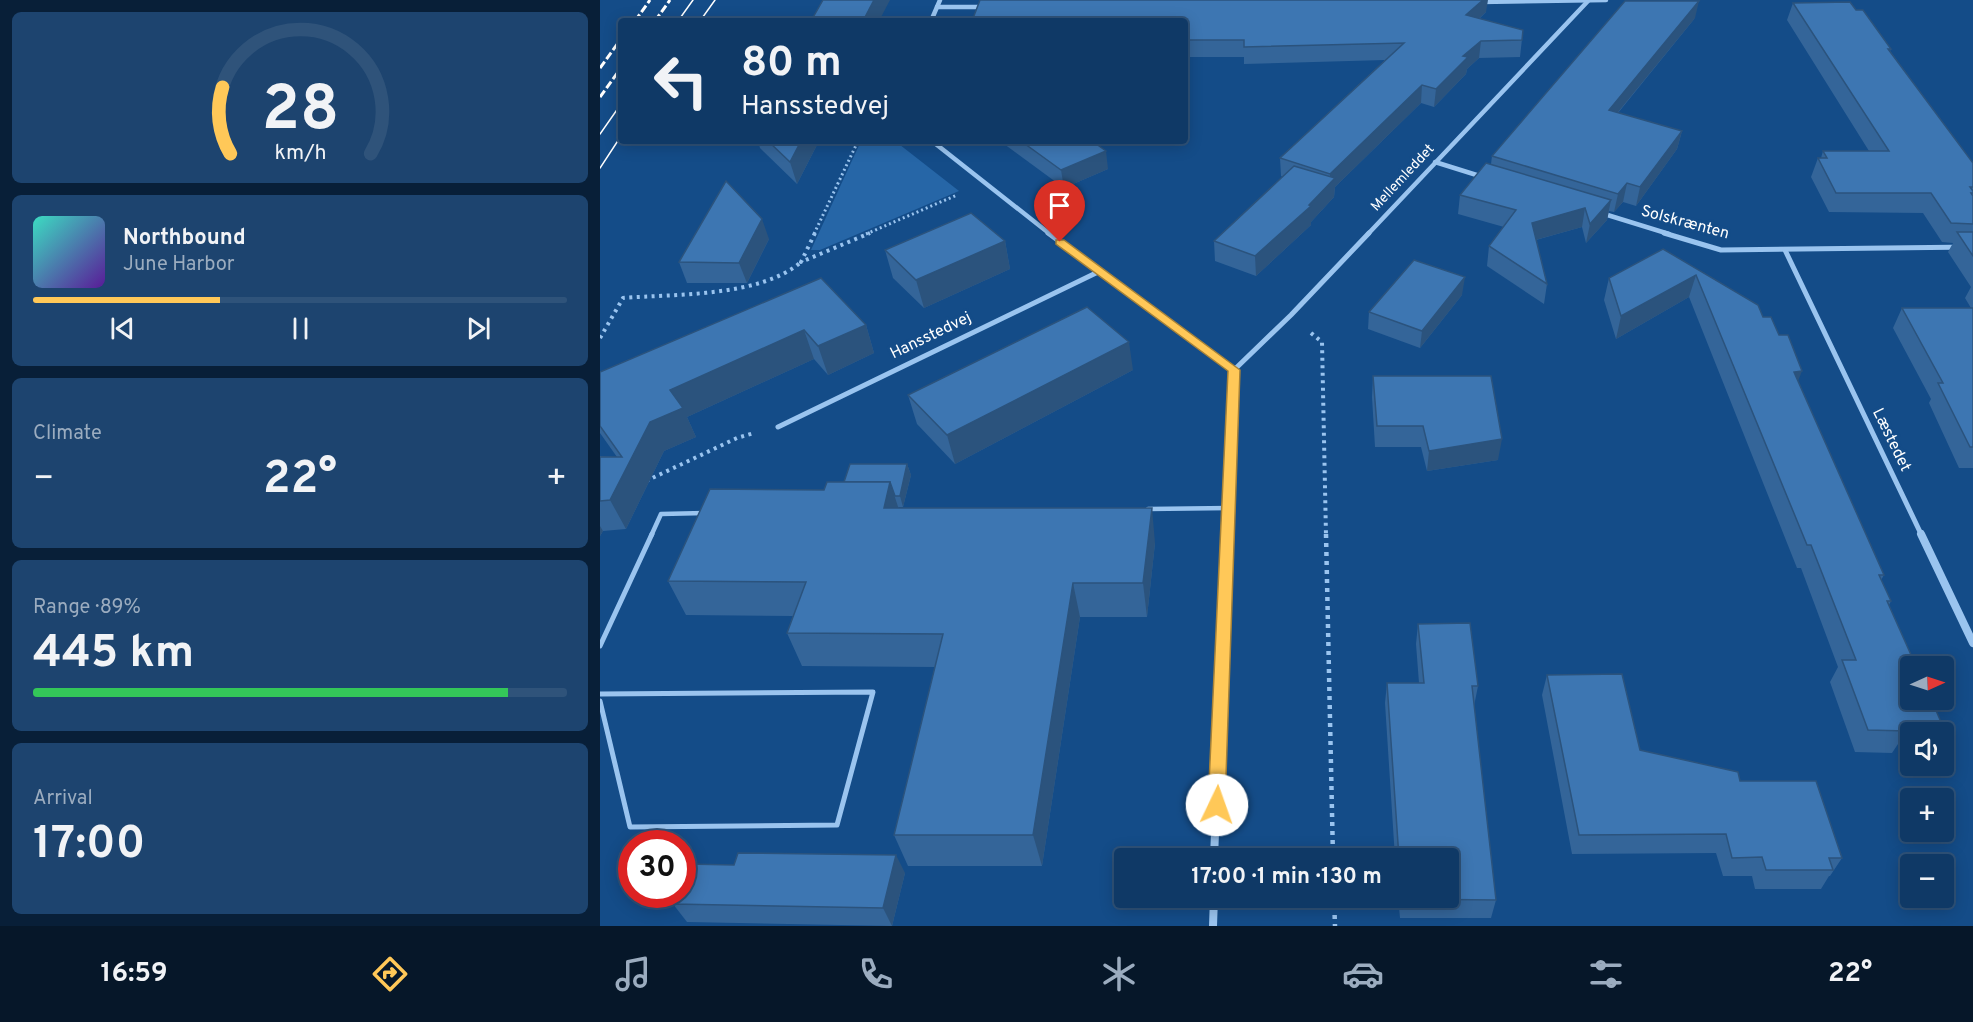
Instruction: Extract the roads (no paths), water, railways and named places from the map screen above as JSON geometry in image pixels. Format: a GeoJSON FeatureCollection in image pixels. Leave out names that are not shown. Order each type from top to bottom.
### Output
{"type":"FeatureCollection","features":[{"type":"Feature","properties":{"kind":"street"},"geometry":{"type":"LineString","coordinates":[[932,18],[940,0]]}},
{"type":"Feature","properties":{"kind":"street","name":"Mellemleddet"},"geometry":{"type":"LineString","coordinates":[[1234,370],[1291,315],[1588,0]]}},
{"type":"Feature","properties":{"kind":"street"},"geometry":{"type":"LineString","coordinates":[[1469,2],[1605,0]]}},
{"type":"Feature","properties":{"kind":"street"},"geometry":{"type":"LineString","coordinates":[[936,7],[996,7]]}},
{"type":"Feature","properties":{"kind":"street"},"geometry":{"type":"LineString","coordinates":[[936,144],[1098,272],[1234,370],[1214,848]]}},
{"type":"Feature","properties":{"kind":"street"},"geometry":{"type":"LineString","coordinates":[[1435,162],[1492,180]]}},
{"type":"Feature","properties":{"kind":"street","name":"Solskrænten"},"geometry":{"type":"LineString","coordinates":[[1595,211],[1720,250],[1973,247]]}},
{"type":"Feature","properties":{"kind":"street","name":"Læstedet"},"geometry":{"type":"LineString","coordinates":[[1785,250],[1973,643]]}},
{"type":"Feature","properties":{"kind":"street","name":"Hansstedvej"},"geometry":{"type":"LineString","coordinates":[[778,427],[1098,272]]}},
{"type":"Feature","properties":{"kind":"street"},"geometry":{"type":"LineString","coordinates":[[1213,926],[1214,908]]}},
{"type":"Feature","properties":{"kind":"lane"},"geometry":{"type":"LineString","coordinates":[[1135,509],[1230,508]]}},
{"type":"Feature","properties":{"kind":"lane"},"geometry":{"type":"LineString","coordinates":[[600,646],[661,513],[708,513]]}},
{"type":"Feature","properties":{"kind":"lane"},"geometry":{"type":"LineString","coordinates":[[600,694],[873,692],[837,825],[630,827],[600,701]]}},
{"type":"Feature","properties":{"kind":"tram line"},"geometry":{"type":"LineString","coordinates":[[680,18],[693,0]]}},
{"type":"Feature","properties":{"kind":"tram line"},"geometry":{"type":"LineString","coordinates":[[702,18],[715,0]]}},
{"type":"Feature","properties":{"kind":"tram line"},"geometry":{"type":"LineString","coordinates":[[600,134],[618,108]]}},
{"type":"Feature","properties":{"kind":"tram line"},"geometry":{"type":"LineString","coordinates":[[600,168],[618,141]]}},
{"type":"Feature","properties":{"kind":"railway"},"geometry":{"type":"LineString","coordinates":[[637,18],[650,0]]}},
{"type":"Feature","properties":{"kind":"railway"},"geometry":{"type":"LineString","coordinates":[[657,18],[670,0]]}},
{"type":"Feature","properties":{"kind":"railway"},"geometry":{"type":"LineString","coordinates":[[600,68],[618,43]]}},
{"type":"Feature","properties":{"kind":"railway"},"geometry":{"type":"LineString","coordinates":[[600,97],[618,72]]}}]}
